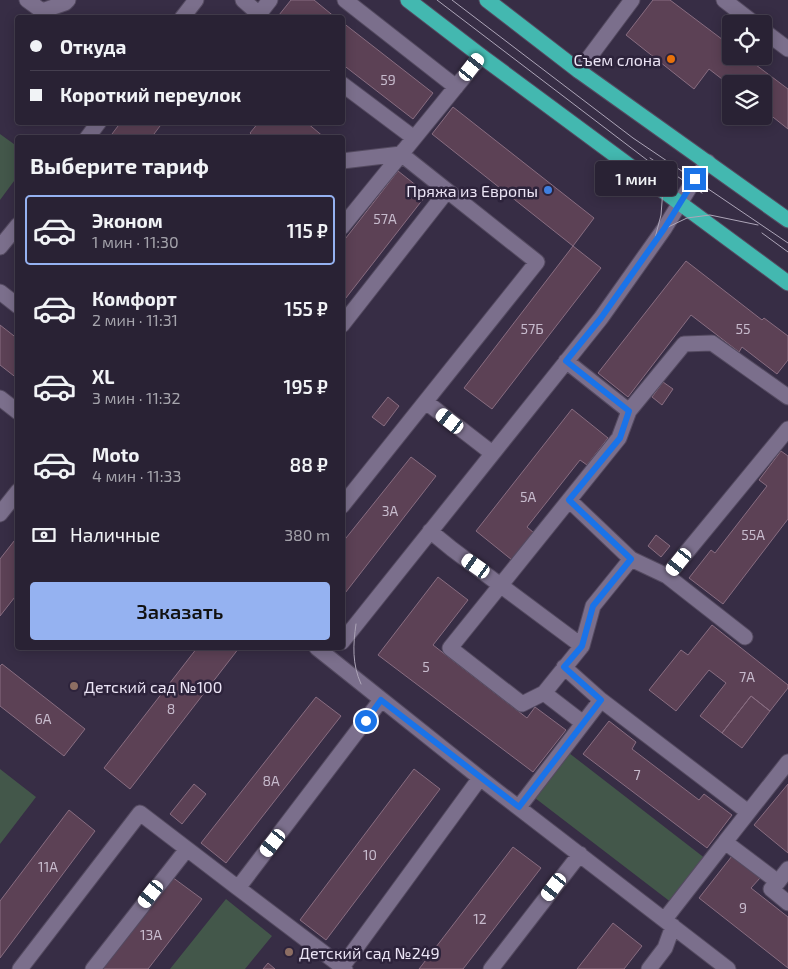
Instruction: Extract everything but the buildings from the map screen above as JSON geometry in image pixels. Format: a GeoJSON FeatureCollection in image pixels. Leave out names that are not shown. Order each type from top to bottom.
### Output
{"type":"FeatureCollection","features":[{"type":"Feature","properties":{"kind":"highway"},"geometry":{"type":"LineString","coordinates":[[408,0],[480,56],[788,283]]}},
{"type":"Feature","properties":{"kind":"highway"},"geometry":{"type":"LineString","coordinates":[[486,0],[579,71],[788,220]]}},
{"type":"Feature","properties":{"kind":"street"},"geometry":{"type":"LineString","coordinates":[[26,0],[42,10],[65,3],[68,0]]}},
{"type":"Feature","properties":{"kind":"street"},"geometry":{"type":"LineString","coordinates":[[184,15],[196,0]]}},
{"type":"Feature","properties":{"kind":"street"},"geometry":{"type":"LineString","coordinates":[[243,0],[259,15]]}},
{"type":"Feature","properties":{"kind":"street"},"geometry":{"type":"LineString","coordinates":[[261,15],[270,0]]}},
{"type":"Feature","properties":{"kind":"street"},"geometry":{"type":"LineString","coordinates":[[345,0],[456,87]]}},
{"type":"Feature","properties":{"kind":"street"},"geometry":{"type":"LineString","coordinates":[[579,71],[632,0]]}},
{"type":"Feature","properties":{"kind":"street"},"geometry":{"type":"LineString","coordinates":[[724,0],[743,15]]}},
{"type":"Feature","properties":{"kind":"street"},"geometry":{"type":"LineString","coordinates":[[772,37],[788,50]]}},
{"type":"Feature","properties":{"kind":"street"},"geometry":{"type":"LineString","coordinates":[[345,223],[480,56]]}},
{"type":"Feature","properties":{"kind":"street"},"geometry":{"type":"LineString","coordinates":[[345,86],[414,138]]}},
{"type":"Feature","properties":{"kind":"street"},"geometry":{"type":"LineString","coordinates":[[345,161],[401,154],[537,262],[345,502]]}},
{"type":"Feature","properties":{"kind":"street"},"geometry":{"type":"LineString","coordinates":[[345,638],[601,318],[664,229],[708,162]]}},
{"type":"Feature","properties":{"kind":"street"},"geometry":{"type":"LineString","coordinates":[[345,321],[447,191]]}},
{"type":"Feature","properties":{"kind":"street"},"geometry":{"type":"LineString","coordinates":[[0,247],[15,229]]}},
{"type":"Feature","properties":{"kind":"street"},"geometry":{"type":"LineString","coordinates":[[0,292],[15,304]]}},
{"type":"Feature","properties":{"kind":"street"},"geometry":{"type":"LineString","coordinates":[[631,559],[593,606],[582,646],[544,693],[522,704],[450,648],[620,438],[629,411],[684,344],[712,342],[788,396]]}},
{"type":"Feature","properties":{"kind":"street"},"geometry":{"type":"LineString","coordinates":[[566,361],[629,411]]}},
{"type":"Feature","properties":{"kind":"street"},"geometry":{"type":"LineString","coordinates":[[0,398],[15,410]]}},
{"type":"Feature","properties":{"kind":"street"},"geometry":{"type":"LineString","coordinates":[[426,402],[492,453]]}},
{"type":"Feature","properties":{"kind":"street"},"geometry":{"type":"LineString","coordinates":[[667,576],[788,429]]}},
{"type":"Feature","properties":{"kind":"street"},"geometry":{"type":"LineString","coordinates":[[0,514],[15,496]]}},
{"type":"Feature","properties":{"kind":"street"},"geometry":{"type":"LineString","coordinates":[[569,500],[631,559],[667,576],[745,637]]}},
{"type":"Feature","properties":{"kind":"street"},"geometry":{"type":"LineString","coordinates":[[430,531],[582,646]]}},
{"type":"Feature","properties":{"kind":"street"},"geometry":{"type":"LineString","coordinates":[[335,653],[361,684],[728,969]]}},
{"type":"Feature","properties":{"kind":"street"},"geometry":{"type":"LineString","coordinates":[[564,667],[601,700],[748,812]]}},
{"type":"Feature","properties":{"kind":"street"},"geometry":{"type":"LineString","coordinates":[[544,693],[583,723]]}},
{"type":"Feature","properties":{"kind":"street"},"geometry":{"type":"LineString","coordinates":[[238,888],[381,700]]}},
{"type":"Feature","properties":{"kind":"street"},"geometry":{"type":"LineString","coordinates":[[519,807],[601,700]]}},
{"type":"Feature","properties":{"kind":"street"},"geometry":{"type":"LineString","coordinates":[[649,969],[665,948],[669,922],[725,842],[788,762]]}},
{"type":"Feature","properties":{"kind":"street"},"geometry":{"type":"LineString","coordinates":[[20,969],[140,813],[344,968],[480,778]]}},
{"type":"Feature","properties":{"kind":"street"},"geometry":{"type":"LineString","coordinates":[[725,842],[778,882]]}},
{"type":"Feature","properties":{"kind":"street"},"geometry":{"type":"LineString","coordinates":[[93,969],[186,849]]}},
{"type":"Feature","properties":{"kind":"street"},"geometry":{"type":"LineString","coordinates":[[492,969],[580,854]]}},
{"type":"Feature","properties":{"kind":"street"},"geometry":{"type":"LineString","coordinates":[[788,869],[772,890],[788,903]]}},
{"type":"Feature","properties":{"kind":"green space"},"geometry":{"type":"Polygon","coordinates":[[[0,134],[15,145],[15,180],[0,200],[0,134]]]}},
{"type":"Feature","properties":{"kind":"green space"},"geometry":{"type":"Polygon","coordinates":[[[569,753],[706,859],[672,903],[535,798],[569,753]]]}},
{"type":"Feature","properties":{"kind":"green space"},"geometry":{"type":"Polygon","coordinates":[[[0,769],[36,797],[0,844],[0,769]]]}},
{"type":"Feature","properties":{"kind":"green space"},"geometry":{"type":"Polygon","coordinates":[[[226,899],[272,936],[245,969],[170,969],[226,899]]]}},
{"type":"Feature","properties":{"kind":"tram line"},"geometry":{"type":"LineString","coordinates":[[437,0],[651,163],[663,189],[661,215],[654,242]]}},
{"type":"Feature","properties":{"kind":"tram line"},"geometry":{"type":"LineString","coordinates":[[452,0],[633,138],[788,243]]}},
{"type":"Feature","properties":{"kind":"tram line"},"geometry":{"type":"LineString","coordinates":[[650,158],[702,193]]}},
{"type":"Feature","properties":{"kind":"tram line"},"geometry":{"type":"LineString","coordinates":[[664,229],[687,218],[710,215],[758,225]]}},
{"type":"Feature","properties":{"kind":"tram line"},"geometry":{"type":"LineString","coordinates":[[762,233],[788,252]]}},
{"type":"Feature","properties":{"kind":"tram line"},"geometry":{"type":"LineString","coordinates":[[356,624],[354,654],[361,684]]}},
{"type":"Feature","properties":{"kind":"place","name":"Съем слона"},"geometry":{"type":"Point","coordinates":[671,59]}},
{"type":"Feature","properties":{"kind":"place","name":"Пряжа из Европы"},"geometry":{"type":"Point","coordinates":[548,190]}},
{"type":"Feature","properties":{"kind":"place","name":"Детский сад №100"},"geometry":{"type":"Point","coordinates":[74,686]}},
{"type":"Feature","properties":{"kind":"place","name":"Детский сад №249"},"geometry":{"type":"Point","coordinates":[289,952]}},
{"type":"Feature","properties":{"kind":"route"},"geometry":{"type":"LineString","coordinates":[[366,721],[381,700],[519,807],[601,700],[564,667],[582,646],[593,606],[631,559],[569,500],[620,438],[629,411],[566,361],[601,318],[664,229],[695,179]]}}]}
